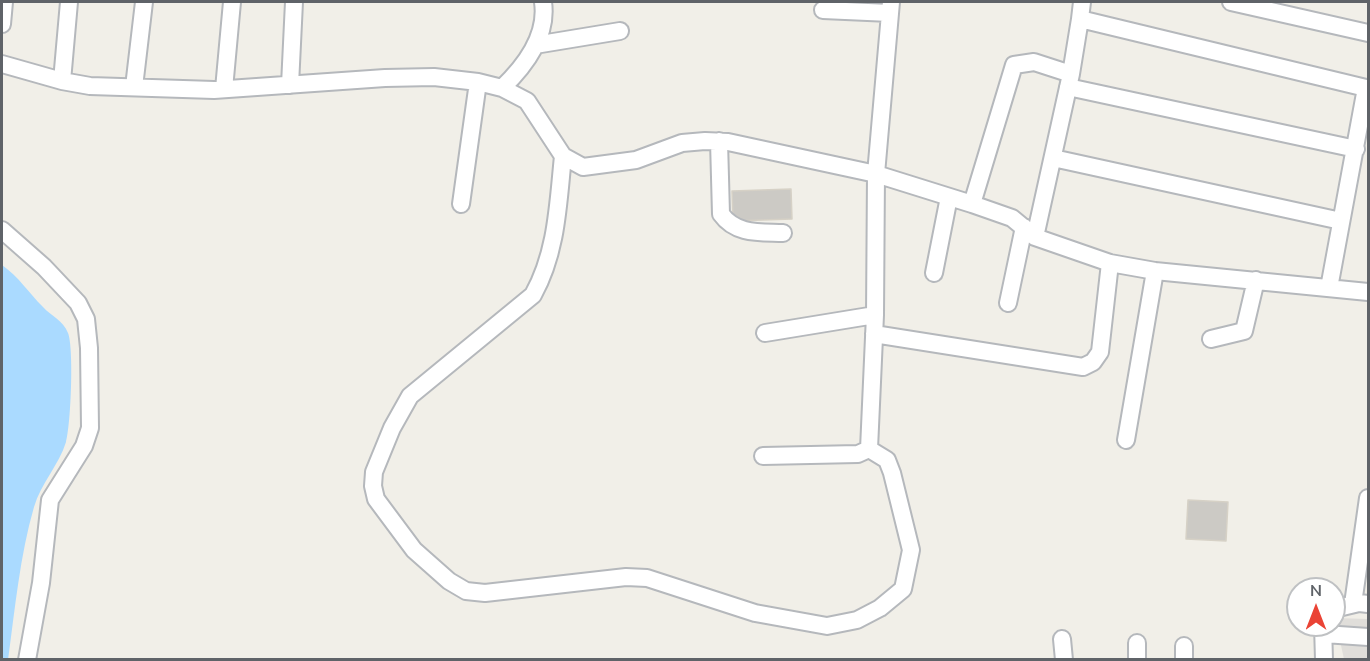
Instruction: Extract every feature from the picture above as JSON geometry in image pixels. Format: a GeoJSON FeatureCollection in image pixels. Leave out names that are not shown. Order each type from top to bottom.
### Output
{"type":"FeatureCollection","features":[{"type":"Feature","properties":{"kind":"street"},"geometry":{"type":"LineString","coordinates":[[2,24],[4,2]]}},
{"type":"Feature","properties":{"kind":"street"},"geometry":{"type":"LineString","coordinates":[[62,81],[69,2]]}},
{"type":"Feature","properties":{"kind":"street"},"geometry":{"type":"LineString","coordinates":[[134,87],[144,2]]}},
{"type":"Feature","properties":{"kind":"street"},"geometry":{"type":"LineString","coordinates":[[224,89],[232,2]]}},
{"type":"Feature","properties":{"kind":"street"},"geometry":{"type":"LineString","coordinates":[[290,85],[294,2]]}},
{"type":"Feature","properties":{"kind":"street"},"geometry":{"type":"LineString","coordinates":[[502,88],[523,68],[535,45],[544,9],[543,2]]}},
{"type":"Feature","properties":{"kind":"street"},"geometry":{"type":"LineString","coordinates":[[1008,303],[1053,158],[1082,2]]}},
{"type":"Feature","properties":{"kind":"street"},"geometry":{"type":"LineString","coordinates":[[1232,2],[1368,33]]}},
{"type":"Feature","properties":{"kind":"street"},"geometry":{"type":"LineString","coordinates":[[823,10],[890,7],[876,174],[875,315],[869,449]]}},
{"type":"Feature","properties":{"kind":"street"},"geometry":{"type":"LineString","coordinates":[[1080,19],[1367,80],[1329,288]]}},
{"type":"Feature","properties":{"kind":"street"},"geometry":{"type":"LineString","coordinates":[[535,45],[620,31]]}},
{"type":"Feature","properties":{"kind":"street"},"geometry":{"type":"LineString","coordinates":[[972,204],[1014,65],[1034,62],[1069,80],[1356,149]]}},
{"type":"Feature","properties":{"kind":"street"},"geometry":{"type":"LineString","coordinates":[[2,64],[62,81],[90,86],[224,89],[434,77],[478,82],[502,88],[527,101],[563,156],[584,167],[605,166],[636,159],[682,143],[718,141],[876,174],[1012,218],[1029,232],[1110,263],[1155,271],[1368,292]]}},
{"type":"Feature","properties":{"kind":"street"},"geometry":{"type":"LineString","coordinates":[[461,204],[478,82]]}},
{"type":"Feature","properties":{"kind":"street"},"geometry":{"type":"LineString","coordinates":[[718,141],[721,214],[728,223],[744,231],[783,233]]}},
{"type":"Feature","properties":{"kind":"street"},"geometry":{"type":"LineString","coordinates":[[563,156],[555,236],[545,273],[533,295],[410,396],[392,428],[374,472],[373,486],[376,499],[414,550],[449,580],[466,591],[485,593],[626,577],[647,578],[755,614],[827,626],[847,622],[880,608],[903,589],[911,550],[887,460],[869,449]]}},
{"type":"Feature","properties":{"kind":"street"},"geometry":{"type":"LineString","coordinates":[[1053,158],[1341,221]]}},
{"type":"Feature","properties":{"kind":"street"},"geometry":{"type":"LineString","coordinates":[[934,273],[949,197]]}},
{"type":"Feature","properties":{"kind":"street"},"geometry":{"type":"LineString","coordinates":[[2,230],[44,267],[78,303],[86,319],[89,348],[90,428],[84,446],[50,500],[41,583],[27,660]]}},
{"type":"Feature","properties":{"kind":"street"},"geometry":{"type":"LineString","coordinates":[[874,334],[1083,367],[1093,362],[1100,352],[1110,263]]}},
{"type":"Feature","properties":{"kind":"street"},"geometry":{"type":"LineString","coordinates":[[1126,440],[1155,271]]}},
{"type":"Feature","properties":{"kind":"street"},"geometry":{"type":"LineString","coordinates":[[1211,339],[1244,331],[1256,280]]}},
{"type":"Feature","properties":{"kind":"street"},"geometry":{"type":"LineString","coordinates":[[765,333],[875,315]]}},
{"type":"Feature","properties":{"kind":"street"},"geometry":{"type":"LineString","coordinates":[[763,456],[858,454],[869,449]]}},
{"type":"Feature","properties":{"kind":"street"},"geometry":{"type":"LineString","coordinates":[[1346,607],[1361,604],[1368,498]]}},
{"type":"Feature","properties":{"kind":"street"},"geometry":{"type":"LineString","coordinates":[[1346,634],[1368,637]]}},
{"type":"Feature","properties":{"kind":"street"},"geometry":{"type":"LineString","coordinates":[[1324,637],[1324,660]]}},
{"type":"Feature","properties":{"kind":"street"},"geometry":{"type":"LineString","coordinates":[[1062,639],[1064,660]]}},
{"type":"Feature","properties":{"kind":"shaded area"},"geometry":{"type":"Polygon","coordinates":[[[1346,618],[1368,619],[1368,659],[1344,659],[1339,637],[1346,637],[1346,618]]]}},
{"type":"Feature","properties":{"kind":"water"},"geometry":{"type":"Polygon","coordinates":[[[2,265],[66,329],[70,341],[71,370],[66,442],[41,490],[29,525],[21,563],[8,660],[2,659],[2,265]]]}},
{"type":"Feature","properties":{"kind":"building"},"geometry":{"type":"Polygon","coordinates":[[[791,189],[792,219],[733,221],[732,191],[791,189]]]}},
{"type":"Feature","properties":{"kind":"building"},"geometry":{"type":"Polygon","coordinates":[[[1188,500],[1228,502],[1226,541],[1186,539],[1188,500]]]}}]}
